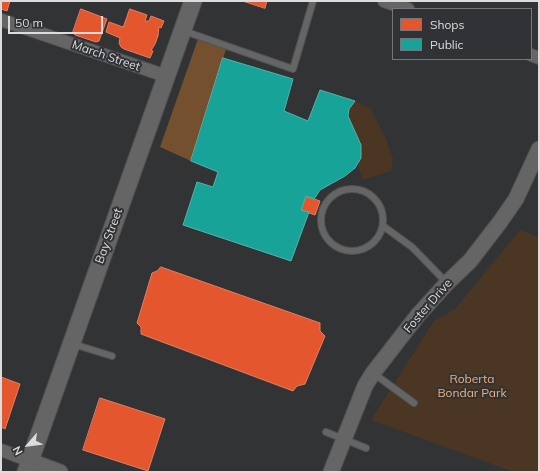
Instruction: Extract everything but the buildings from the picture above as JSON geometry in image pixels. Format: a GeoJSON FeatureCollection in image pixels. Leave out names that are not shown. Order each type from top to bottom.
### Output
{"type":"FeatureCollection","features":[{"type":"Feature","properties":{"kind":"main road","name":"Bay Street"},"geometry":{"type":"LineString","coordinates":[[28,466],[193,1]]}},
{"type":"Feature","properties":{"kind":"street"},"geometry":{"type":"LineString","coordinates":[[384,1],[405,8]]}},
{"type":"Feature","properties":{"kind":"street","name":"March Street"},"geometry":{"type":"LineString","coordinates":[[1,20],[166,76]]}},
{"type":"Feature","properties":{"kind":"street","name":"Foster Drive"},"geometry":{"type":"LineString","coordinates":[[331,472],[365,386],[373,373],[418,315],[447,283],[470,261],[500,222],[516,199],[539,149]]}},
{"type":"Feature","properties":{"kind":"street"},"geometry":{"type":"LineString","coordinates":[[1,450],[28,466],[60,472]]}},
{"type":"Feature","properties":{"kind":"lane"},"geometry":{"type":"LineString","coordinates":[[183,30],[293,69],[313,1]]}},
{"type":"Feature","properties":{"kind":"lane"},"geometry":{"type":"LineString","coordinates":[[348,190],[358,190],[368,194],[376,200],[382,213],[382,226],[379,236],[372,244],[364,249],[354,251],[343,250],[334,245],[327,238],[322,228],[321,218],[324,208],[330,199],[338,193],[348,190]]}},
{"type":"Feature","properties":{"kind":"lane"},"geometry":{"type":"LineString","coordinates":[[382,226],[412,247],[447,283]]}},
{"type":"Feature","properties":{"kind":"lane"},"geometry":{"type":"LineString","coordinates":[[72,343],[112,356]]}},
{"type":"Feature","properties":{"kind":"lane"},"geometry":{"type":"LineString","coordinates":[[373,373],[414,403]]}},
{"type":"Feature","properties":{"kind":"lane"},"geometry":{"type":"LineString","coordinates":[[326,432],[366,448]]}},
{"type":"Feature","properties":{"kind":"green space"},"geometry":{"type":"Polygon","coordinates":[[[355,101],[371,109],[386,139],[393,159],[391,171],[362,180],[358,163],[361,156],[361,148],[348,115],[349,108],[355,101]]]}},
{"type":"Feature","properties":{"kind":"green space","name":"Roberta Bondar Park"},"geometry":{"type":"Polygon","coordinates":[[[520,230],[539,237],[539,472],[514,472],[371,420],[434,321],[455,309],[520,230]]]}},
{"type":"Feature","properties":{"kind":"shaded area"},"geometry":{"type":"Polygon","coordinates":[[[199,36],[227,46],[191,161],[160,147],[199,36]]]}}]}
